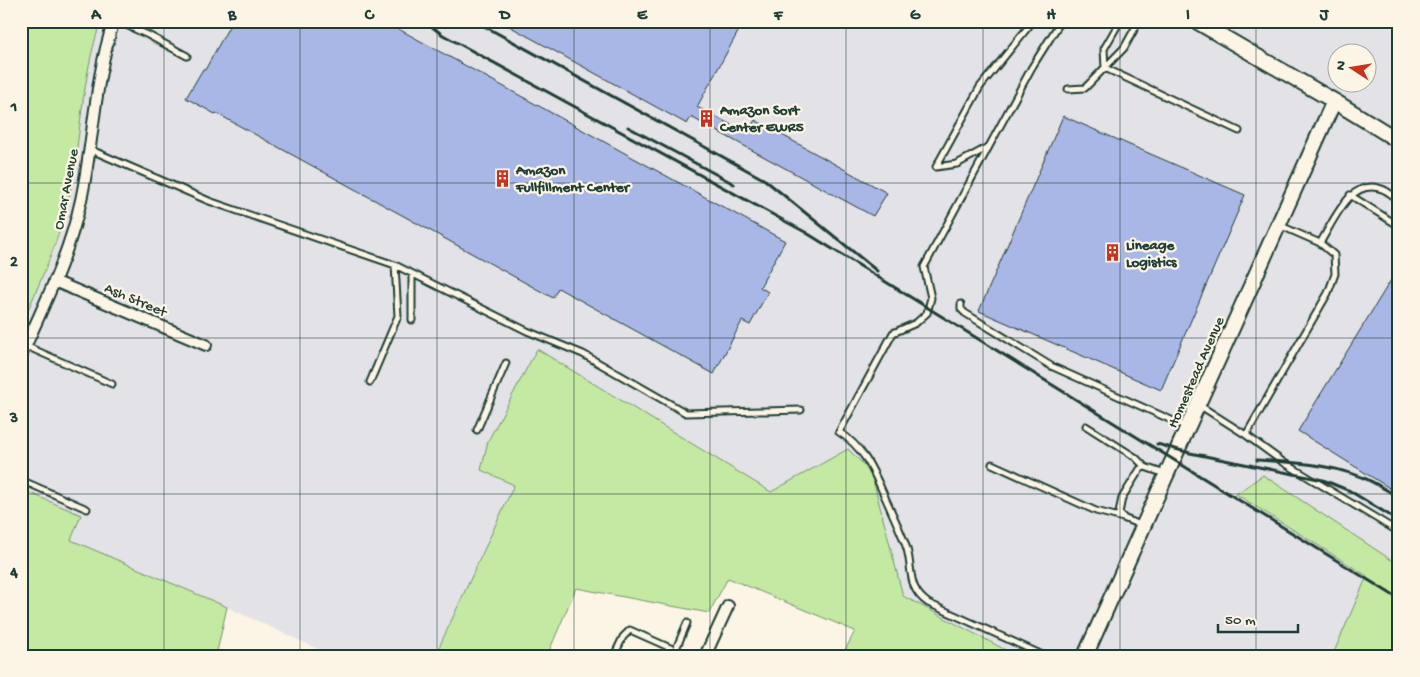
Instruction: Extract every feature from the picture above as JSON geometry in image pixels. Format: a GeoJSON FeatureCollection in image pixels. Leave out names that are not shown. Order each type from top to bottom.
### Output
{"type":"FeatureCollection","features":[{"type":"Feature","properties":{"kind":"street","name":"Omar Avenue"},"geometry":{"type":"LineString","coordinates":[[23,351],[74,230],[81,199],[102,67],[116,21]]}},
{"type":"Feature","properties":{"kind":"street"},"geometry":{"type":"LineString","coordinates":[[1196,21],[1399,141]]}},
{"type":"Feature","properties":{"kind":"street","name":"Homestead Avenue"},"geometry":{"type":"LineString","coordinates":[[1085,656],[1334,101]]}},
{"type":"Feature","properties":{"kind":"street","name":"Ash Street"},"geometry":{"type":"LineString","coordinates":[[54,281],[206,345]]}},
{"type":"Feature","properties":{"kind":"street"},"geometry":{"type":"LineString","coordinates":[[705,656],[728,606]]}},
{"type":"Feature","properties":{"kind":"lane"},"geometry":{"type":"LineString","coordinates":[[116,21],[162,42],[187,56]]}},
{"type":"Feature","properties":{"kind":"lane"},"geometry":{"type":"LineString","coordinates":[[989,147],[957,164],[936,167],[980,87],[1033,21]]}},
{"type":"Feature","properties":{"kind":"lane"},"geometry":{"type":"LineString","coordinates":[[1045,656],[928,603],[919,597],[913,587],[909,558],[904,541],[869,462],[855,444],[839,432],[892,333],[916,324],[927,313],[931,298],[924,267],[1032,67],[1061,21]]}},
{"type":"Feature","properties":{"kind":"lane"},"geometry":{"type":"LineString","coordinates":[[1105,68],[1104,48],[1120,21]]}},
{"type":"Feature","properties":{"kind":"lane"},"geometry":{"type":"LineString","coordinates":[[1068,89],[1085,88],[1124,48],[1139,21]]}},
{"type":"Feature","properties":{"kind":"lane"},"geometry":{"type":"LineString","coordinates":[[1105,68],[1239,131]]}},
{"type":"Feature","properties":{"kind":"lane"},"geometry":{"type":"LineString","coordinates":[[89,150],[209,201],[396,265],[527,331],[583,354],[686,413],[801,410]]}},
{"type":"Feature","properties":{"kind":"lane"},"geometry":{"type":"LineString","coordinates":[[1320,242],[1350,195],[1364,187],[1382,189],[1399,200]]}},
{"type":"Feature","properties":{"kind":"lane"},"geometry":{"type":"LineString","coordinates":[[1350,195],[1399,226]]}},
{"type":"Feature","properties":{"kind":"lane"},"geometry":{"type":"LineString","coordinates":[[1246,435],[1328,293],[1335,274],[1334,255],[1320,242],[1278,225]]}},
{"type":"Feature","properties":{"kind":"lane"},"geometry":{"type":"LineString","coordinates":[[370,382],[398,316],[396,265]]}},
{"type":"Feature","properties":{"kind":"lane"},"geometry":{"type":"LineString","coordinates":[[412,274],[412,320]]}},
{"type":"Feature","properties":{"kind":"lane"},"geometry":{"type":"LineString","coordinates":[[961,304],[961,309],[965,313],[1051,366],[1187,428]]}},
{"type":"Feature","properties":{"kind":"lane"},"geometry":{"type":"LineString","coordinates":[[23,351],[112,384]]}},
{"type":"Feature","properties":{"kind":"lane"},"geometry":{"type":"LineString","coordinates":[[477,430],[506,362]]}},
{"type":"Feature","properties":{"kind":"lane"},"geometry":{"type":"LineString","coordinates":[[1198,404],[1283,462],[1399,532]]}},
{"type":"Feature","properties":{"kind":"lane"},"geometry":{"type":"LineString","coordinates":[[1086,426],[1135,457],[1145,467],[1166,475]]}},
{"type":"Feature","properties":{"kind":"lane"},"geometry":{"type":"LineString","coordinates":[[992,464],[1096,512],[1123,518],[1143,526]]}},
{"type":"Feature","properties":{"kind":"lane"},"geometry":{"type":"LineString","coordinates":[[1123,518],[1120,513],[1122,498],[1136,473],[1145,467]]}},
{"type":"Feature","properties":{"kind":"lane"},"geometry":{"type":"LineString","coordinates":[[21,480],[87,509]]}},
{"type":"Feature","properties":{"kind":"lane"},"geometry":{"type":"LineString","coordinates":[[673,656],[687,623]]}},
{"type":"Feature","properties":{"kind":"lane"},"geometry":{"type":"LineString","coordinates":[[616,655],[622,637],[630,630],[675,650]]}},
{"type":"Feature","properties":{"kind":"shaded area"},"geometry":{"type":"Polygon","coordinates":[[[101,21],[1399,21],[1399,656],[1017,656],[903,596],[871,472],[771,492],[537,350],[481,471],[514,485],[435,656],[333,656],[227,607],[70,540],[81,515],[21,489],[21,326],[62,227],[69,196],[87,75],[101,21]]]}},
{"type":"Feature","properties":{"kind":"green space"},"geometry":{"type":"Polygon","coordinates":[[[21,21],[101,21],[89,64],[73,175],[65,214],[48,263],[21,326],[21,21]]]}},
{"type":"Feature","properties":{"kind":"green space"},"geometry":{"type":"Polygon","coordinates":[[[537,349],[771,492],[848,449],[871,472],[903,596],[1017,656],[842,656],[855,631],[728,578],[709,613],[576,588],[547,656],[435,656],[514,485],[481,470],[488,441],[537,349]]]}},
{"type":"Feature","properties":{"kind":"green space"},"geometry":{"type":"Polygon","coordinates":[[[1263,475],[1399,565],[1399,656],[1362,656],[1334,652],[1367,576],[1236,494],[1263,475]]]}},
{"type":"Feature","properties":{"kind":"green space"},"geometry":{"type":"Polygon","coordinates":[[[21,489],[81,515],[71,540],[227,607],[216,656],[21,656],[21,489]]]}},
{"type":"Feature","properties":{"kind":"building","name":"Amazon Fullfillment Center"},"geometry":{"type":"Polygon","coordinates":[[[232,21],[384,21],[785,241],[760,287],[768,292],[750,325],[742,321],[714,374],[558,288],[553,298],[186,98],[203,69],[205,70],[232,21]]]}},
{"type":"Feature","properties":{"kind":"building","name":"Amazon Sort Center EWR5"},"geometry":{"type":"Polygon","coordinates":[[[500,21],[744,21],[697,107],[747,133],[755,120],[887,193],[873,216],[691,117],[687,124],[500,21]]]}},
{"type":"Feature","properties":{"kind":"building","name":"Lineage Logistics"},"geometry":{"type":"Polygon","coordinates":[[[1063,116],[1245,195],[1161,390],[979,311],[1063,116]]]}},
{"type":"Feature","properties":{"kind":"building"},"geometry":{"type":"Polygon","coordinates":[[[1399,267],[1399,494],[1298,431],[1399,267]]]}},
{"type":"Feature","properties":{"kind":"railway"},"geometry":{"type":"LineString","coordinates":[[424,21],[443,35],[805,232],[1399,599]]}},
{"type":"Feature","properties":{"kind":"railway"},"geometry":{"type":"LineString","coordinates":[[475,21],[765,180],[877,271]]}},
{"type":"Feature","properties":{"kind":"railway"},"geometry":{"type":"LineString","coordinates":[[628,127],[734,184]]}},
{"type":"Feature","properties":{"kind":"railway"},"geometry":{"type":"LineString","coordinates":[[1157,444],[1190,453],[1323,480],[1350,491],[1399,521]]}},
{"type":"Feature","properties":{"kind":"railway"},"geometry":{"type":"LineString","coordinates":[[1257,460],[1298,463],[1351,473],[1373,482],[1399,497]]}},
{"type":"Feature","properties":{"kind":"place","name":"Amazon Sort Center EWR5"},"geometry":{"type":"Point","coordinates":[706,118]}},
{"type":"Feature","properties":{"kind":"place","name":"Amazon Fullfillment Center"},"geometry":{"type":"Point","coordinates":[502,178]}},
{"type":"Feature","properties":{"kind":"place","name":"Lineage Logistics"},"geometry":{"type":"Point","coordinates":[1112,253]}}]}
